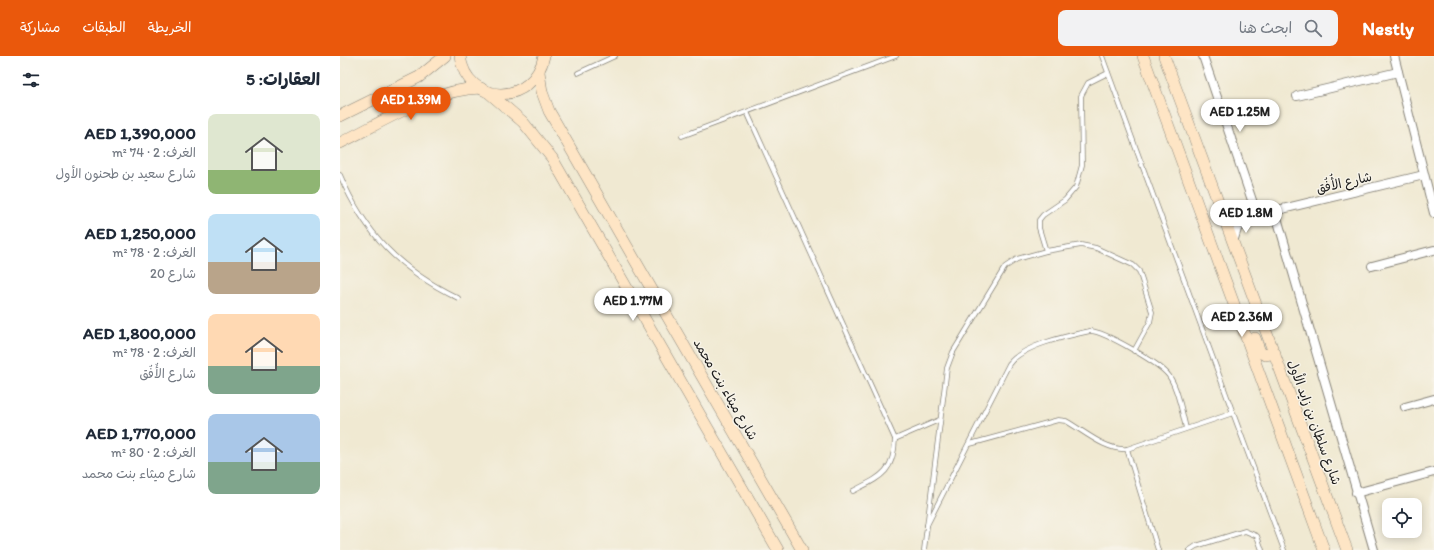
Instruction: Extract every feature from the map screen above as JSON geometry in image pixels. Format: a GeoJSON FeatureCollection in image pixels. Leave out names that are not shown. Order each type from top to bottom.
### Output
{"type":"FeatureCollection","features":[{"type":"Feature","properties":{"kind":"main road"},"geometry":{"type":"LineString","coordinates":[[340,116],[419,77],[445,56]]}},
{"type":"Feature","properties":{"kind":"main road"},"geometry":{"type":"LineString","coordinates":[[460,56],[464,70],[468,77],[523,122],[552,158],[778,550]]}},
{"type":"Feature","properties":{"kind":"main road"},"geometry":{"type":"LineString","coordinates":[[1143,56],[1324,550]]}},
{"type":"Feature","properties":{"kind":"main road","name":"شارع سلطان بن زايد الأول"},"geometry":{"type":"LineString","coordinates":[[1164,56],[1275,353],[1346,550]]}},
{"type":"Feature","properties":{"kind":"main road"},"geometry":{"type":"LineString","coordinates":[[340,143],[436,96],[455,91],[485,90],[501,94],[513,93],[528,85],[544,62]]}},
{"type":"Feature","properties":{"kind":"main road","name":"شارع ميثاء بنت محمد"},"geometry":{"type":"LineString","coordinates":[[544,62],[542,92],[549,111],[802,550]]}},
{"type":"Feature","properties":{"kind":"main road"},"geometry":{"type":"LineString","coordinates":[[1227,282],[1244,310],[1260,352],[1266,355],[1275,353]]}},
{"type":"Feature","properties":{"kind":"street"},"geometry":{"type":"LineString","coordinates":[[1203,56],[1257,215]]}},
{"type":"Feature","properties":{"kind":"street"},"geometry":{"type":"LineString","coordinates":[[1394,56],[1434,213]]}},
{"type":"Feature","properties":{"kind":"street"},"geometry":{"type":"LineString","coordinates":[[1296,96],[1398,72]]}},
{"type":"Feature","properties":{"kind":"street","name":"شارع الأُفُق"},"geometry":{"type":"LineString","coordinates":[[1245,218],[1424,176]]}},
{"type":"Feature","properties":{"kind":"street"},"geometry":{"type":"LineString","coordinates":[[1221,209],[1235,217],[1245,218]]}},
{"type":"Feature","properties":{"kind":"street"},"geometry":{"type":"LineString","coordinates":[[1275,211],[1356,493],[1374,550]]}},
{"type":"Feature","properties":{"kind":"street"},"geometry":{"type":"LineString","coordinates":[[1233,242],[1237,229],[1245,218]]}},
{"type":"Feature","properties":{"kind":"street"},"geometry":{"type":"LineString","coordinates":[[1372,266],[1434,250]]}},
{"type":"Feature","properties":{"kind":"street"},"geometry":{"type":"LineString","coordinates":[[1405,407],[1434,399]]}},
{"type":"Feature","properties":{"kind":"street"},"geometry":{"type":"LineString","coordinates":[[1356,493],[1434,472]]}},
{"type":"Feature","properties":{"kind":"lane"},"geometry":{"type":"LineString","coordinates":[[578,73],[615,56]]}},
{"type":"Feature","properties":{"kind":"lane"},"geometry":{"type":"LineString","coordinates":[[682,136],[896,56]]}},
{"type":"Feature","properties":{"kind":"lane"},"geometry":{"type":"LineString","coordinates":[[1102,56],[1284,550]]}},
{"type":"Feature","properties":{"kind":"lane"},"geometry":{"type":"LineString","coordinates":[[1046,251],[1039,228],[1039,220],[1071,194],[1081,172],[1081,96],[1088,83],[1108,73]]}},
{"type":"Feature","properties":{"kind":"lane"},"geometry":{"type":"LineString","coordinates":[[747,112],[895,439],[890,464],[885,473],[853,491]]}},
{"type":"Feature","properties":{"kind":"lane"},"geometry":{"type":"LineString","coordinates":[[340,175],[361,217],[381,243],[414,273],[435,287],[458,298]]}},
{"type":"Feature","properties":{"kind":"lane"},"geometry":{"type":"LineString","coordinates":[[924,550],[925,529],[950,360],[1002,270],[1012,261],[1046,251],[1076,245],[1086,245],[1096,248],[1136,268],[1152,312],[1150,322],[1134,351]]}},
{"type":"Feature","properties":{"kind":"lane"},"geometry":{"type":"LineString","coordinates":[[925,529],[970,444],[1009,364],[1013,358],[1025,350],[1090,330],[1099,332],[1134,351],[1168,375],[1186,428]]}},
{"type":"Feature","properties":{"kind":"lane"},"geometry":{"type":"LineString","coordinates":[[970,444],[1058,420],[1066,421],[1110,447],[1127,449],[1233,413]]}},
{"type":"Feature","properties":{"kind":"lane"},"geometry":{"type":"LineString","coordinates":[[895,439],[940,420]]}},
{"type":"Feature","properties":{"kind":"lane"},"geometry":{"type":"LineString","coordinates":[[1127,449],[1158,550]]}},
{"type":"Feature","properties":{"kind":"lane"},"geometry":{"type":"LineString","coordinates":[[1190,550],[1196,546],[1245,531],[1257,536],[1262,550]]}}]}
